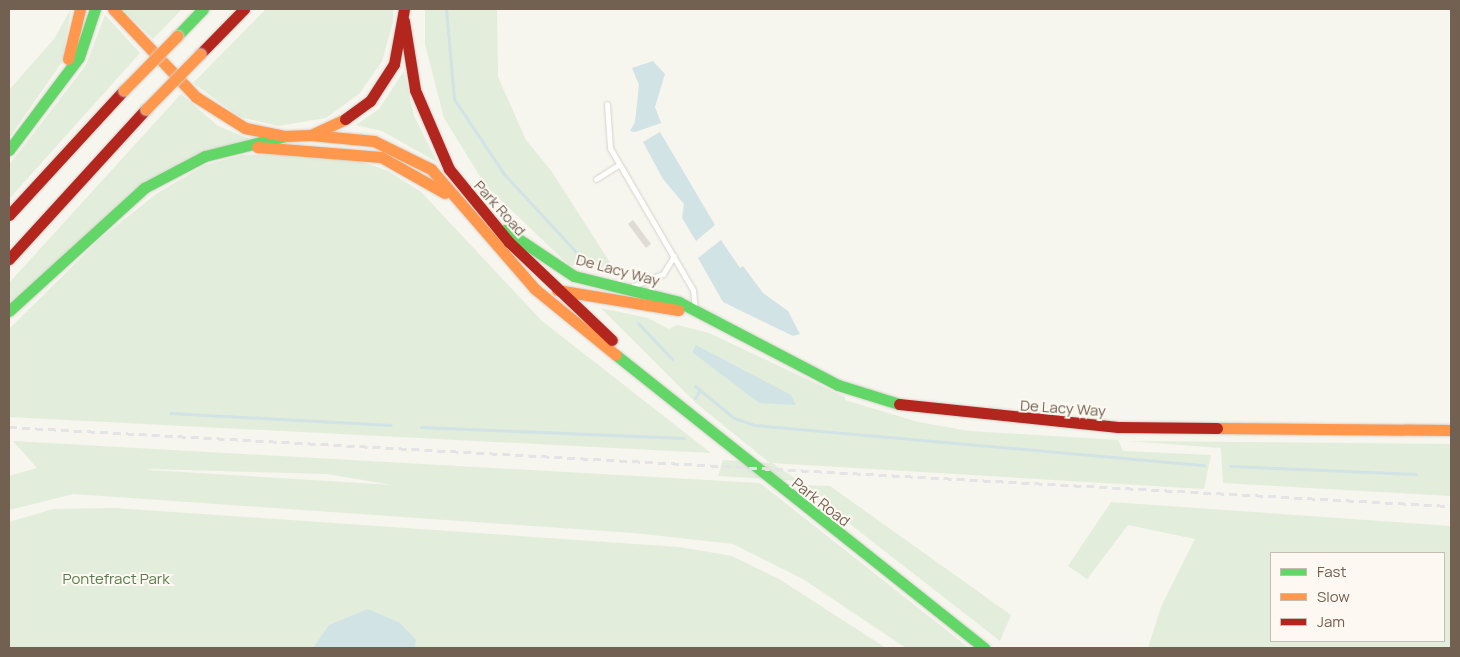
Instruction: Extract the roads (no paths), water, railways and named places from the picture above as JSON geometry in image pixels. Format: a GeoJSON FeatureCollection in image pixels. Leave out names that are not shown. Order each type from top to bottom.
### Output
{"type":"FeatureCollection","features":[{"type":"Feature","properties":{"kind":"main road"},"geometry":{"type":"LineString","coordinates":[[57,85],[80,9]]}},
{"type":"Feature","properties":{"kind":"main road"},"geometry":{"type":"LineString","coordinates":[[9,150],[79,57],[95,9]]}},
{"type":"Feature","properties":{"kind":"main road"},"geometry":{"type":"LineString","coordinates":[[112,9],[163,64],[218,114],[245,128],[285,136]]}},
{"type":"Feature","properties":{"kind":"main road"},"geometry":{"type":"LineString","coordinates":[[9,215],[124,90],[203,9]]}},
{"type":"Feature","properties":{"kind":"main road"},"geometry":{"type":"LineString","coordinates":[[9,259],[146,109],[244,9]]}},
{"type":"Feature","properties":{"kind":"main road"},"geometry":{"type":"LineString","coordinates":[[9,311],[144,188],[191,162],[235,147],[285,136],[311,134],[353,115],[384,84],[404,21],[404,9]]}},
{"type":"Feature","properties":{"kind":"main road","name":"Park Road"},"geometry":{"type":"LineString","coordinates":[[404,21],[419,106],[449,169],[472,201],[642,375]]}},
{"type":"Feature","properties":{"kind":"main road","name":"Park Road"},"geometry":{"type":"LineString","coordinates":[[311,134],[360,137],[402,151],[431,169],[535,289],[642,375],[705,430],[985,648]]}},
{"type":"Feature","properties":{"kind":"main road"},"geometry":{"type":"LineString","coordinates":[[235,147],[323,149],[381,157],[457,201]]}},
{"type":"Feature","properties":{"kind":"main road","name":"De Lacy Way"},"geometry":{"type":"LineString","coordinates":[[488,218],[574,276],[680,302],[694,313],[838,385],[884,400],[956,415],[1118,427],[1451,430]]}},
{"type":"Feature","properties":{"kind":"main road","name":"De Lacy Way"},"geometry":{"type":"LineString","coordinates":[[535,289],[559,290],[694,313]]}},
{"type":"Feature","properties":{"kind":"lane"},"geometry":{"type":"LineString","coordinates":[[607,104],[606,133],[618,165],[674,256],[696,296],[694,313]]}},
{"type":"Feature","properties":{"kind":"lane"},"geometry":{"type":"LineString","coordinates":[[596,179],[618,165]]}},
{"type":"Feature","properties":{"kind":"lane"},"geometry":{"type":"LineString","coordinates":[[620,286],[648,284],[663,274],[674,256]]}},
{"type":"Feature","properties":{"kind":"waterway"},"geometry":{"type":"LineString","coordinates":[[446,9],[454,99],[504,174],[589,266]]}},
{"type":"Feature","properties":{"kind":"waterway"},"geometry":{"type":"LineString","coordinates":[[638,323],[672,359]]}},
{"type":"Feature","properties":{"kind":"waterway"},"geometry":{"type":"LineString","coordinates":[[695,386],[734,418],[754,425],[1204,465]]}},
{"type":"Feature","properties":{"kind":"waterway"},"geometry":{"type":"LineString","coordinates":[[695,398],[700,390]]}},
{"type":"Feature","properties":{"kind":"waterway"},"geometry":{"type":"LineString","coordinates":[[170,413],[391,425]]}},
{"type":"Feature","properties":{"kind":"waterway"},"geometry":{"type":"LineString","coordinates":[[421,427],[684,438]]}},
{"type":"Feature","properties":{"kind":"waterway"},"geometry":{"type":"LineString","coordinates":[[1230,466],[1416,474]]}},
{"type":"Feature","properties":{"kind":"railway"},"geometry":{"type":"LineString","coordinates":[[9,427],[1451,506]]}},
{"type":"Feature","properties":{"kind":"park label","name":"Pontefract Park"},"geometry":{"type":"Point","coordinates":[116,579]}}]}
